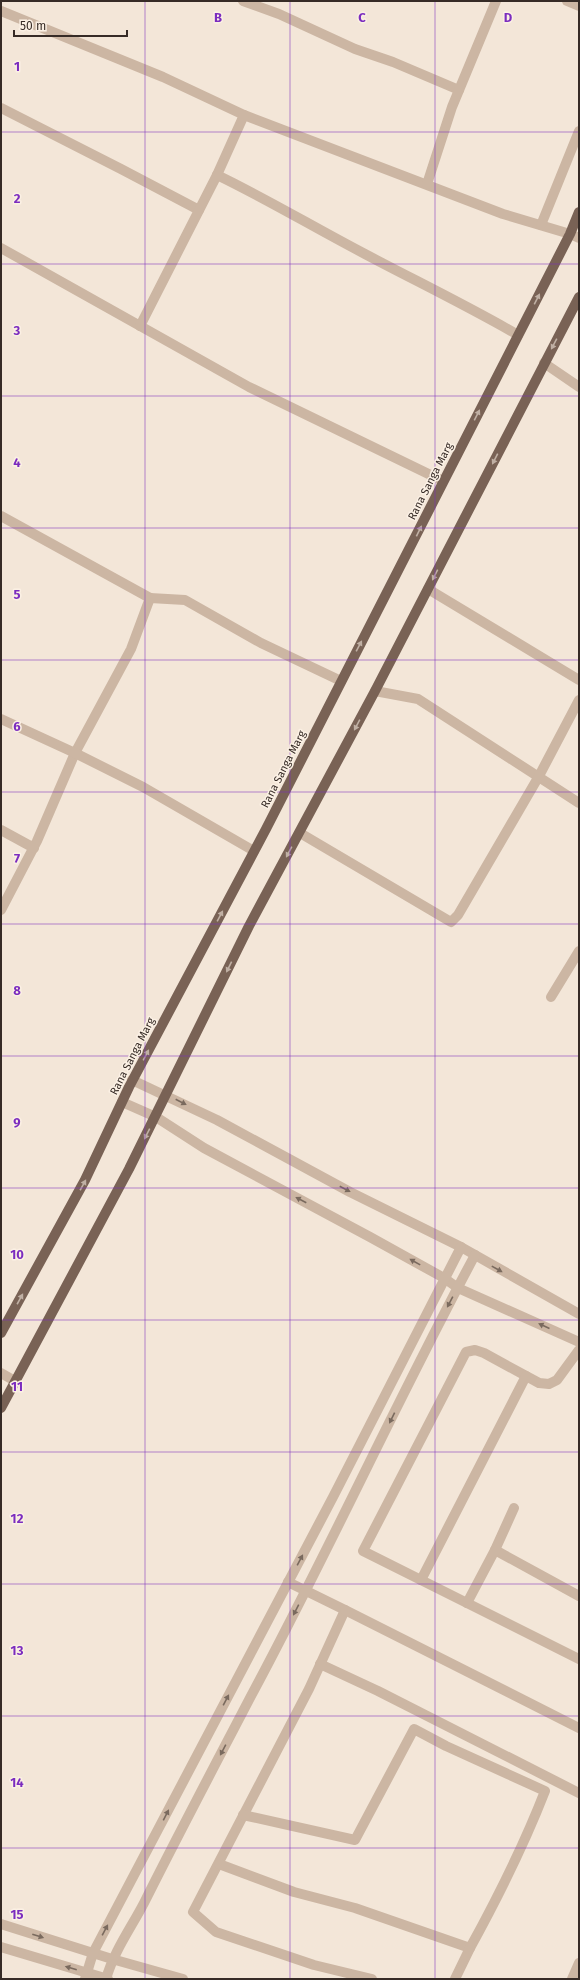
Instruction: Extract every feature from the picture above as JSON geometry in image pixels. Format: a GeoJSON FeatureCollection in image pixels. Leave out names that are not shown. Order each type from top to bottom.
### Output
{"type":"FeatureCollection","features":[{"type":"Feature","properties":{"kind":"main road","name":"Rana Sanga Marg"},"geometry":{"type":"LineString","coordinates":[[1,1333],[86,1180],[132,1080],[254,851],[408,553],[518,335],[575,236],[579,212]]}},
{"type":"Feature","properties":{"kind":"main road"},"geometry":{"type":"LineString","coordinates":[[1,1408],[156,1117],[249,926],[300,833],[428,590],[579,297]]}},
{"type":"Feature","properties":{"kind":"street"},"geometry":{"type":"LineString","coordinates":[[243,1],[279,14],[355,49],[393,62],[459,90]]}},
{"type":"Feature","properties":{"kind":"street"},"geometry":{"type":"LineString","coordinates":[[427,184],[452,107],[496,1]]}},
{"type":"Feature","properties":{"kind":"street"},"geometry":{"type":"LineString","coordinates":[[567,1],[579,6]]}},
{"type":"Feature","properties":{"kind":"street"},"geometry":{"type":"LineString","coordinates":[[1,11],[163,77],[244,115],[503,214],[575,236]]}},
{"type":"Feature","properties":{"kind":"street"},"geometry":{"type":"LineString","coordinates":[[1,108],[121,168],[199,210]]}},
{"type":"Feature","properties":{"kind":"street"},"geometry":{"type":"LineString","coordinates":[[140,326],[217,175],[244,115]]}},
{"type":"Feature","properties":{"kind":"street"},"geometry":{"type":"LineString","coordinates":[[541,225],[579,131]]}},
{"type":"Feature","properties":{"kind":"street"},"geometry":{"type":"LineString","coordinates":[[217,175],[260,195],[365,254],[476,311],[518,335]]}},
{"type":"Feature","properties":{"kind":"street"},"geometry":{"type":"LineString","coordinates":[[1,248],[250,387],[443,481]]}},
{"type":"Feature","properties":{"kind":"street"},"geometry":{"type":"LineString","coordinates":[[544,363],[579,386]]}},
{"type":"Feature","properties":{"kind":"street"},"geometry":{"type":"LineString","coordinates":[[1,516],[150,598],[185,600],[261,643],[341,681]]}},
{"type":"Feature","properties":{"kind":"street"},"geometry":{"type":"LineString","coordinates":[[428,590],[579,680]]}},
{"type":"Feature","properties":{"kind":"street"},"geometry":{"type":"LineString","coordinates":[[1,910],[34,848],[75,753],[131,649],[150,598]]}},
{"type":"Feature","properties":{"kind":"street"},"geometry":{"type":"LineString","coordinates":[[375,691],[418,699],[579,803]]}},
{"type":"Feature","properties":{"kind":"street"},"geometry":{"type":"LineString","coordinates":[[300,833],[451,922],[458,915],[539,776],[579,700]]}},
{"type":"Feature","properties":{"kind":"street"},"geometry":{"type":"LineString","coordinates":[[1,719],[75,753],[142,787],[254,851]]}},
{"type":"Feature","properties":{"kind":"street"},"geometry":{"type":"LineString","coordinates":[[1,830],[34,848]]}},
{"type":"Feature","properties":{"kind":"street"},"geometry":{"type":"LineString","coordinates":[[551,997],[579,950]]}},
{"type":"Feature","properties":{"kind":"street"},"geometry":{"type":"LineString","coordinates":[[132,1080],[217,1120],[350,1192],[461,1247],[579,1314]]}},
{"type":"Feature","properties":{"kind":"street"},"geometry":{"type":"LineString","coordinates":[[122,1102],[156,1117],[204,1148],[444,1278],[458,1288],[579,1342]]}},
{"type":"Feature","properties":{"kind":"street"},"geometry":{"type":"LineString","coordinates":[[85,1976],[93,1953],[288,1582],[461,1247]]}},
{"type":"Feature","properties":{"kind":"street"},"geometry":{"type":"LineString","coordinates":[[1,1947],[85,1976],[107,1979],[112,1959],[138,1915],[182,1827],[306,1591],[475,1255]]}},
{"type":"Feature","properties":{"kind":"street"},"geometry":{"type":"LineString","coordinates":[[579,1350],[557,1380],[549,1384],[539,1383],[484,1353],[475,1350],[466,1352],[421,1436],[363,1551],[579,1659]]}},
{"type":"Feature","properties":{"kind":"street"},"geometry":{"type":"LineString","coordinates":[[1,1373],[15,1381]]}},
{"type":"Feature","properties":{"kind":"street"},"geometry":{"type":"LineString","coordinates":[[421,1580],[526,1376]]}},
{"type":"Feature","properties":{"kind":"street"},"geometry":{"type":"LineString","coordinates":[[467,1603],[495,1550],[514,1508]]}},
{"type":"Feature","properties":{"kind":"street"},"geometry":{"type":"LineString","coordinates":[[495,1550],[579,1596]]}},
{"type":"Feature","properties":{"kind":"street"},"geometry":{"type":"LineString","coordinates":[[288,1582],[579,1728]]}},
{"type":"Feature","properties":{"kind":"street"},"geometry":{"type":"LineString","coordinates":[[345,1610],[320,1664],[219,1864],[193,1912],[216,1932],[314,1965],[372,1979]]}},
{"type":"Feature","properties":{"kind":"street"},"geometry":{"type":"LineString","coordinates":[[320,1664],[378,1691],[579,1793]]}},
{"type":"Feature","properties":{"kind":"street"},"geometry":{"type":"LineString","coordinates":[[243,1815],[356,1840],[414,1729],[446,1746],[545,1791],[519,1854],[455,1979]]}},
{"type":"Feature","properties":{"kind":"street"},"geometry":{"type":"LineString","coordinates":[[219,1864],[294,1892],[355,1908],[470,1948]]}},
{"type":"Feature","properties":{"kind":"street"},"geometry":{"type":"LineString","coordinates":[[1,1924],[112,1959],[183,1979]]}},
{"type":"Feature","properties":{"kind":"street"},"geometry":{"type":"LineString","coordinates":[[575,1978],[579,1963]]}}]}
